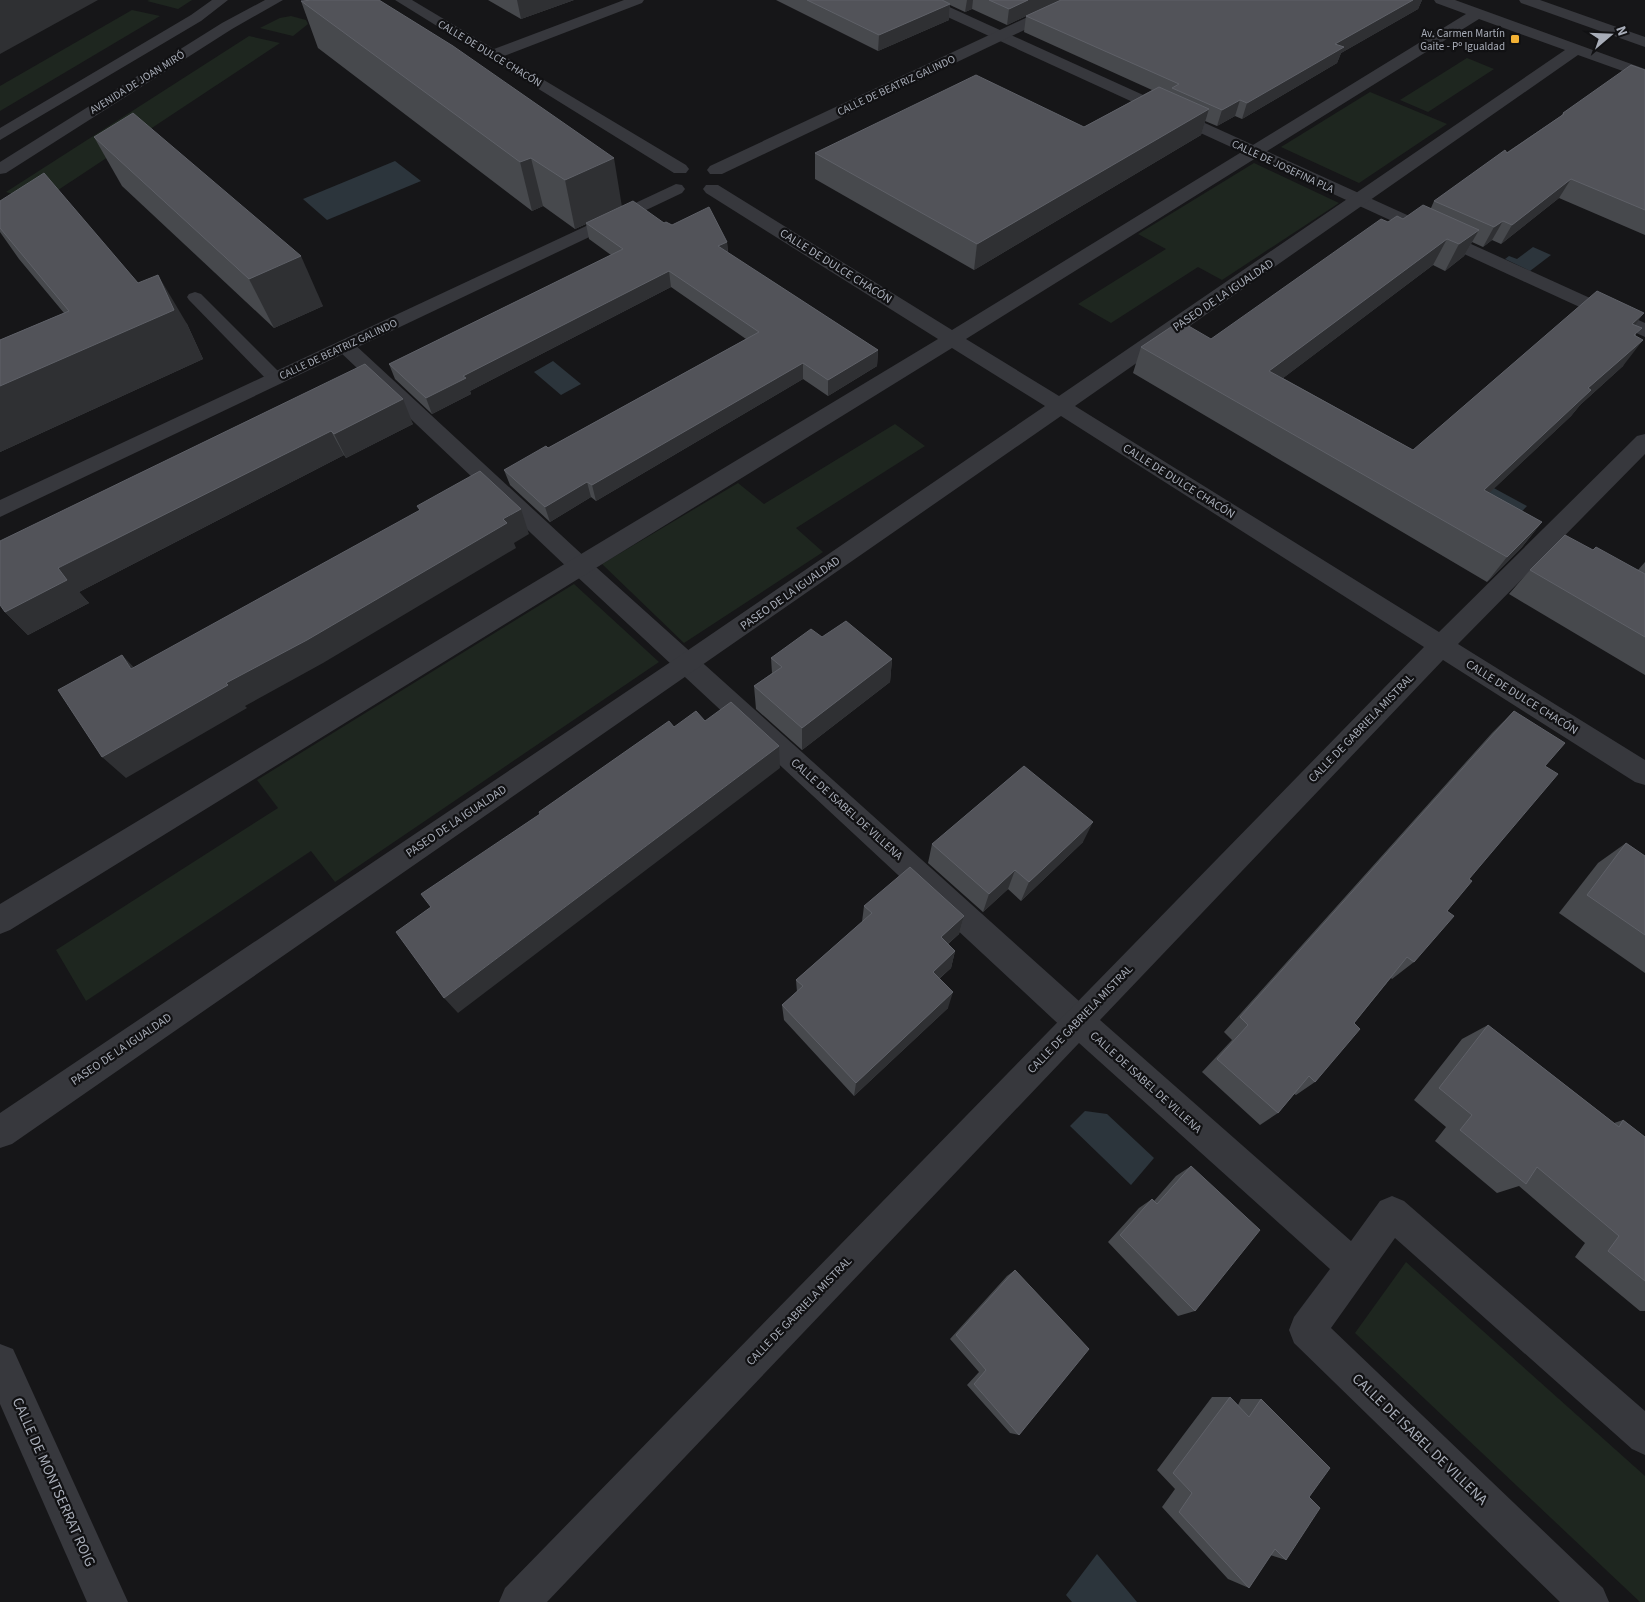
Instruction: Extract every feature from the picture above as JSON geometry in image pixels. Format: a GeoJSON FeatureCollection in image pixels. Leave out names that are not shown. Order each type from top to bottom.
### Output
{"type":"FeatureCollection","features":[{"type":"Feature","properties":{"kind":"street","name":"AVENIDA DE JOAN MIRÓ"},"geometry":{"type":"LineString","coordinates":[[0,135],[196,18],[221,0]]}},
{"type":"Feature","properties":{"kind":"street","name":"AVENIDA DE JOAN MIRÓ"},"geometry":{"type":"LineString","coordinates":[[0,169],[227,26],[276,0]]}},
{"type":"Feature","properties":{"kind":"street","name":"CALLE DE DULCE CHACÓN"},"geometry":{"type":"LineString","coordinates":[[402,0],[680,169]]}},
{"type":"Feature","properties":{"kind":"street"},"geometry":{"type":"LineString","coordinates":[[492,55],[637,0]]}},
{"type":"Feature","properties":{"kind":"street","name":"CALLE DE JOSEFINA PLA"},"geometry":{"type":"LineString","coordinates":[[922,0],[1645,331]]}},
{"type":"Feature","properties":{"kind":"street","name":"CALLE DE BEATRIZ GALINDO"},"geometry":{"type":"LineString","coordinates":[[714,180],[1076,0]]}},
{"type":"Feature","properties":{"kind":"street"},"geometry":{"type":"LineString","coordinates":[[1441,0],[1645,74]]}},
{"type":"Feature","properties":{"kind":"street"},"geometry":{"type":"LineString","coordinates":[[1526,0],[1645,42]]}},
{"type":"Feature","properties":{"kind":"street"},"geometry":{"type":"LineString","coordinates":[[0,920],[952,339],[1478,13]]}},
{"type":"Feature","properties":{"kind":"street","name":"PASEO DE LA IGUALDAD"},"geometry":{"type":"LineString","coordinates":[[0,1132],[688,664],[1578,50]]}},
{"type":"Feature","properties":{"kind":"street"},"geometry":{"type":"LineString","coordinates":[[692,166],[705,166],[714,180],[700,193],[676,189],[670,182],[672,175],[680,169],[692,166]]}},
{"type":"Feature","properties":{"kind":"street","name":"CALLE DE DULCE CHACÓN"},"geometry":{"type":"LineString","coordinates":[[714,180],[952,339],[1645,774]]}},
{"type":"Feature","properties":{"kind":"street","name":"CALLE DE BEATRIZ GALINDO"},"geometry":{"type":"LineString","coordinates":[[0,509],[676,189]]}},
{"type":"Feature","properties":{"kind":"street","name":"CALLE DE ISABEL DE VILLENA"},"geometry":{"type":"LineString","coordinates":[[345,346],[579,565],[1078,1021],[1353,1266]]}},
{"type":"Feature","properties":{"kind":"street","name":"CALLE DE GABRIELA MISTRAL"},"geometry":{"type":"LineString","coordinates":[[518,1602],[1440,646],[1645,441]]}},
{"type":"Feature","properties":{"kind":"street","name":"CALLE DE ISABEL DE VILLENA"},"geometry":{"type":"LineString","coordinates":[[1589,1602],[1307,1330],[1392,1213],[1645,1436]]}},
{"type":"Feature","properties":{"kind":"street","name":"CALLE DE MONTSERRAT ROIG"},"geometry":{"type":"LineString","coordinates":[[0,1362],[108,1602]]}},
{"type":"Feature","properties":{"kind":"lane"},"geometry":{"type":"LineString","coordinates":[[195,297],[276,379]]}},
{"type":"Feature","properties":{"kind":"shaded area"},"geometry":{"type":"Polygon","coordinates":[[[192,0],[178,9],[147,1],[192,0]]]}},
{"type":"Feature","properties":{"kind":"shaded area"},"geometry":{"type":"Polygon","coordinates":[[[132,10],[160,16],[0,111],[0,86],[132,10]]]}},
{"type":"Feature","properties":{"kind":"shaded area"},"geometry":{"type":"Polygon","coordinates":[[[291,16],[306,20],[308,24],[293,36],[260,28],[280,18],[291,16]]]}},
{"type":"Feature","properties":{"kind":"shaded area"},"geometry":{"type":"Polygon","coordinates":[[[249,36],[280,43],[40,202],[6,192],[249,36]]]}},
{"type":"Feature","properties":{"kind":"shaded area"},"geometry":{"type":"Polygon","coordinates":[[[1467,58],[1494,69],[1428,112],[1400,100],[1467,58]]]}},
{"type":"Feature","properties":{"kind":"shaded area"},"geometry":{"type":"Polygon","coordinates":[[[1370,92],[1447,124],[1359,183],[1281,147],[1370,92]]]}},
{"type":"Feature","properties":{"kind":"shaded area"},"geometry":{"type":"Polygon","coordinates":[[[395,161],[421,181],[327,220],[303,199],[395,161]]]}},
{"type":"Feature","properties":{"kind":"shaded area"},"geometry":{"type":"Polygon","coordinates":[[[1254,163],[1339,203],[1222,280],[1198,267],[1111,323],[1078,304],[1166,249],[1138,234],[1254,163]]]}},
{"type":"Feature","properties":{"kind":"shaded area"},"geometry":{"type":"Polygon","coordinates":[[[1533,247],[1551,255],[1530,271],[1505,259],[1509,256],[1517,259],[1533,247]]]}},
{"type":"Feature","properties":{"kind":"shaded area"},"geometry":{"type":"Polygon","coordinates":[[[553,361],[581,384],[561,395],[534,372],[553,361]]]}},
{"type":"Feature","properties":{"kind":"shaded area"},"geometry":{"type":"Polygon","coordinates":[[[895,424],[925,446],[796,528],[823,552],[684,643],[602,564],[738,483],[764,504],[895,424]]]}},
{"type":"Feature","properties":{"kind":"shaded area"},"geometry":{"type":"Polygon","coordinates":[[[1479,480],[1527,506],[1513,521],[1484,497],[1479,480]]]}},
{"type":"Feature","properties":{"kind":"shaded area"},"geometry":{"type":"Polygon","coordinates":[[[574,584],[659,662],[335,882],[311,851],[86,1001],[56,950],[278,808],[257,780],[574,584]]]}},
{"type":"Feature","properties":{"kind":"shaded area"},"geometry":{"type":"Polygon","coordinates":[[[1085,1111],[1107,1114],[1154,1158],[1131,1185],[1070,1126],[1085,1111]]]}},
{"type":"Feature","properties":{"kind":"shaded area"},"geometry":{"type":"Polygon","coordinates":[[[1406,1262],[1645,1476],[1645,1602],[1640,1602],[1355,1333],[1406,1262]]]}},
{"type":"Feature","properties":{"kind":"shaded area"},"geometry":{"type":"Polygon","coordinates":[[[1097,1554],[1137,1602],[1072,1602],[1066,1595],[1097,1554]]]}},
{"type":"Feature","properties":{"kind":"building"},"geometry":{"type":"Polygon","coordinates":[[[379,0],[453,46],[614,158],[565,180],[531,158],[520,162],[301,1],[379,0]]]}},
{"type":"Feature","properties":{"kind":"building"},"geometry":{"type":"Polygon","coordinates":[[[807,0],[942,0],[950,4],[879,35],[807,0]]]}},
{"type":"Feature","properties":{"kind":"building"},"geometry":{"type":"Polygon","coordinates":[[[989,0],[1028,0],[1009,9],[989,0]]]}},
{"type":"Feature","properties":{"kind":"building"},"geometry":{"type":"Polygon","coordinates":[[[1061,0],[1413,0],[1335,44],[1344,47],[1247,103],[1240,100],[1222,110],[1172,88],[1179,84],[1026,16],[1061,0]]]}},
{"type":"Feature","properties":{"kind":"building"},"geometry":{"type":"Polygon","coordinates":[[[1631,65],[1645,70],[1645,210],[1571,179],[1512,225],[1503,221],[1494,227],[1434,201],[1505,150],[1507,153],[1564,114],[1631,65]]]}},
{"type":"Feature","properties":{"kind":"building"},"geometry":{"type":"Polygon","coordinates":[[[976,75],[1084,127],[1159,87],[1209,109],[977,244],[815,153],[976,75]]]}},
{"type":"Feature","properties":{"kind":"building"},"geometry":{"type":"Polygon","coordinates":[[[133,113],[301,256],[249,279],[94,137],[133,113]]]}},
{"type":"Feature","properties":{"kind":"building"},"geometry":{"type":"Polygon","coordinates":[[[44,173],[138,283],[158,275],[174,310],[0,386],[0,340],[69,311],[0,228],[0,201],[44,173]]]}},
{"type":"Feature","properties":{"kind":"building"},"geometry":{"type":"Polygon","coordinates":[[[633,201],[664,223],[672,225],[709,207],[727,242],[718,246],[878,350],[828,380],[803,363],[592,485],[587,482],[545,507],[504,470],[546,446],[548,448],[759,332],[669,271],[463,376],[466,378],[426,398],[389,364],[623,249],[586,223],[633,201]]]}},
{"type":"Feature","properties":{"kind":"building"},"geometry":{"type":"Polygon","coordinates":[[[1423,205],[1479,230],[1459,244],[1447,239],[1269,371],[1413,450],[1597,291],[1644,313],[1632,324],[1642,328],[1634,335],[1643,340],[1588,388],[1591,390],[1484,490],[1542,522],[1507,557],[1141,347],[1180,321],[1211,339],[1381,219],[1388,222],[1397,216],[1403,219],[1423,205]]]}},
{"type":"Feature","properties":{"kind":"building"},"geometry":{"type":"Polygon","coordinates":[[[365,364],[403,399],[334,434],[331,431],[58,568],[67,580],[5,612],[0,605],[0,541],[365,364]]]}},
{"type":"Feature","properties":{"kind":"building"},"geometry":{"type":"Polygon","coordinates":[[[480,471],[521,509],[503,519],[507,523],[307,640],[226,683],[228,685],[102,757],[58,690],[122,655],[131,669],[420,510],[417,506],[480,471]]]}},
{"type":"Feature","properties":{"kind":"building"},"geometry":{"type":"Polygon","coordinates":[[[1565,535],[1593,550],[1596,547],[1645,574],[1645,637],[1530,570],[1565,535]]]}},
{"type":"Feature","properties":{"kind":"building"},"geometry":{"type":"Polygon","coordinates":[[[846,621],[892,659],[802,728],[754,686],[782,667],[771,658],[811,629],[822,637],[846,621]]]}},
{"type":"Feature","properties":{"kind":"building"},"geometry":{"type":"Polygon","coordinates":[[[731,702],[779,746],[444,998],[396,932],[431,907],[421,894],[540,814],[539,812],[669,721],[674,727],[696,711],[705,721],[731,702]]]}},
{"type":"Feature","properties":{"kind":"building"},"geometry":{"type":"Polygon","coordinates":[[[1514,711],[1565,743],[1545,766],[1558,774],[1469,879],[1472,881],[1447,911],[1454,916],[1414,962],[1407,957],[1354,1023],[1360,1029],[1315,1082],[1309,1076],[1278,1113],[1217,1059],[1248,1025],[1240,1017],[1514,711]]]}},
{"type":"Feature","properties":{"kind":"building"},"geometry":{"type":"Polygon","coordinates":[[[1024,766],[1093,822],[1029,882],[1015,870],[989,894],[932,844],[1024,766]]]}},
{"type":"Feature","properties":{"kind":"building"},"geometry":{"type":"Polygon","coordinates":[[[1626,843],[1645,856],[1645,935],[1587,895],[1626,843]]]}},
{"type":"Feature","properties":{"kind":"building"},"geometry":{"type":"Polygon","coordinates":[[[910,867],[964,916],[941,937],[955,951],[933,972],[953,992],[856,1083],[782,1005],[803,986],[796,980],[872,913],[864,906],[910,867]]]}},
{"type":"Feature","properties":{"kind":"building"},"geometry":{"type":"Polygon","coordinates":[[[1488,1025],[1619,1127],[1623,1120],[1645,1137],[1645,1281],[1608,1251],[1619,1236],[1537,1167],[1526,1184],[1460,1130],[1472,1115],[1439,1088],[1488,1025]]]}},
{"type":"Feature","properties":{"kind":"building"},"geometry":{"type":"Polygon","coordinates":[[[1191,1166],[1260,1230],[1195,1311],[1120,1235],[1152,1199],[1157,1204],[1191,1166]]]}},
{"type":"Feature","properties":{"kind":"building"},"geometry":{"type":"Polygon","coordinates":[[[1015,1270],[1089,1349],[1019,1435],[974,1384],[986,1370],[956,1335],[1015,1270]]]}},
{"type":"Feature","properties":{"kind":"building"},"geometry":{"type":"Polygon","coordinates":[[[1230,1397],[1249,1417],[1261,1399],[1330,1468],[1309,1497],[1320,1508],[1286,1560],[1275,1549],[1249,1588],[1179,1512],[1192,1493],[1173,1473],[1230,1397]]]}},
{"type":"Feature","properties":{"kind":"place","name":"Av. Carmen Martín Gaite - Pº Igualdad"},"geometry":{"type":"Point","coordinates":[1515,39]}}]}
